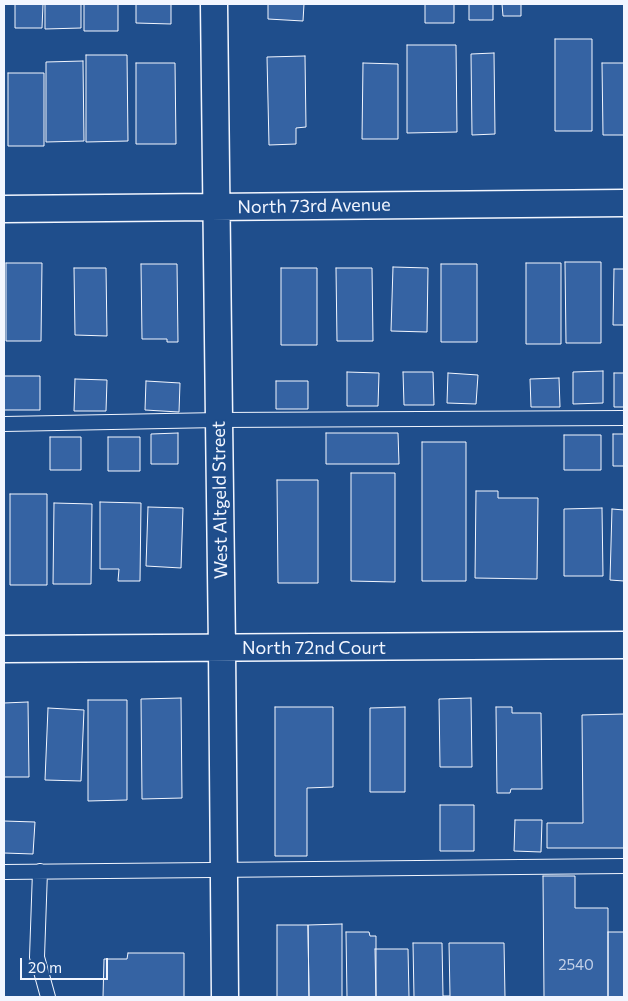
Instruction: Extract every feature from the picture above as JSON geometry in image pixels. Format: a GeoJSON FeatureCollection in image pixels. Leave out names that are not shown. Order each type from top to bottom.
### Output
{"type":"FeatureCollection","features":[{"type":"Feature","properties":{"kind":"street","name":"West Altgeld Street"},"geometry":{"type":"LineString","coordinates":[[214,4],[225,997]]}},
{"type":"Feature","properties":{"kind":"street","name":"North 73rd Avenue"},"geometry":{"type":"LineString","coordinates":[[4,209],[624,203]]}},
{"type":"Feature","properties":{"kind":"street","name":"North 72nd Court"},"geometry":{"type":"LineString","coordinates":[[4,649],[624,645]]}},
{"type":"Feature","properties":{"kind":"lane"},"geometry":{"type":"LineString","coordinates":[[4,424],[219,420],[624,418]]}},
{"type":"Feature","properties":{"kind":"lane"},"geometry":{"type":"LineString","coordinates":[[4,872],[624,866]]}},
{"type":"Feature","properties":{"kind":"lane"},"geometry":{"type":"LineString","coordinates":[[40,871],[38,957],[48,997]]}},
{"type":"Feature","properties":{"kind":"building"},"geometry":{"type":"Polygon","coordinates":[[[15,4],[43,4],[42,28],[15,28],[15,4]]]}},
{"type":"Feature","properties":{"kind":"building"},"geometry":{"type":"Polygon","coordinates":[[[45,4],[81,4],[81,28],[45,29],[45,4]]]}},
{"type":"Feature","properties":{"kind":"building"},"geometry":{"type":"Polygon","coordinates":[[[84,4],[118,4],[118,31],[84,31],[84,4]]]}},
{"type":"Feature","properties":{"kind":"building"},"geometry":{"type":"Polygon","coordinates":[[[136,4],[171,4],[171,24],[136,23],[136,4]]]}},
{"type":"Feature","properties":{"kind":"building"},"geometry":{"type":"Polygon","coordinates":[[[268,4],[304,4],[303,21],[268,19],[268,4]]]}},
{"type":"Feature","properties":{"kind":"building"},"geometry":{"type":"Polygon","coordinates":[[[425,4],[454,4],[454,23],[425,23],[425,4]]]}},
{"type":"Feature","properties":{"kind":"building"},"geometry":{"type":"Polygon","coordinates":[[[469,4],[493,4],[493,20],[469,20],[469,4]]]}},
{"type":"Feature","properties":{"kind":"building"},"geometry":{"type":"Polygon","coordinates":[[[502,4],[521,4],[521,16],[503,16],[502,4]]]}},
{"type":"Feature","properties":{"kind":"building"},"geometry":{"type":"Polygon","coordinates":[[[555,39],[592,39],[592,131],[555,131],[555,39]]]}},
{"type":"Feature","properties":{"kind":"building"},"geometry":{"type":"Polygon","coordinates":[[[407,45],[456,45],[457,132],[407,133],[407,45]]]}},
{"type":"Feature","properties":{"kind":"building"},"geometry":{"type":"Polygon","coordinates":[[[494,53],[495,134],[472,135],[471,54],[494,53]]]}},
{"type":"Feature","properties":{"kind":"building"},"geometry":{"type":"Polygon","coordinates":[[[86,55],[127,55],[128,141],[86,142],[86,55]]]}},
{"type":"Feature","properties":{"kind":"building"},"geometry":{"type":"Polygon","coordinates":[[[305,56],[306,127],[296,128],[296,144],[269,145],[267,57],[305,56]]]}},
{"type":"Feature","properties":{"kind":"building"},"geometry":{"type":"Polygon","coordinates":[[[83,61],[84,141],[46,142],[46,62],[83,61]]]}},
{"type":"Feature","properties":{"kind":"building"},"geometry":{"type":"Polygon","coordinates":[[[136,63],[175,63],[176,144],[136,144],[136,63]]]}},
{"type":"Feature","properties":{"kind":"building"},"geometry":{"type":"Polygon","coordinates":[[[363,63],[398,64],[398,139],[362,139],[363,63]]]}},
{"type":"Feature","properties":{"kind":"building"},"geometry":{"type":"Polygon","coordinates":[[[602,63],[624,63],[624,135],[603,135],[602,63]]]}},
{"type":"Feature","properties":{"kind":"building"},"geometry":{"type":"Polygon","coordinates":[[[8,73],[44,73],[44,146],[8,146],[8,73]]]}},
{"type":"Feature","properties":{"kind":"building"},"geometry":{"type":"Polygon","coordinates":[[[565,262],[601,262],[601,343],[566,343],[565,262]]]}},
{"type":"Feature","properties":{"kind":"building"},"geometry":{"type":"Polygon","coordinates":[[[6,263],[42,263],[41,341],[6,341],[6,263]]]}},
{"type":"Feature","properties":{"kind":"building"},"geometry":{"type":"Polygon","coordinates":[[[526,263],[561,263],[561,344],[526,344],[526,263]]]}},
{"type":"Feature","properties":{"kind":"building"},"geometry":{"type":"Polygon","coordinates":[[[141,264],[177,264],[178,342],[167,342],[167,339],[142,339],[141,264]]]}},
{"type":"Feature","properties":{"kind":"building"},"geometry":{"type":"Polygon","coordinates":[[[441,264],[477,264],[477,342],[441,342],[441,264]]]}},
{"type":"Feature","properties":{"kind":"building"},"geometry":{"type":"Polygon","coordinates":[[[393,267],[428,268],[427,332],[391,331],[393,267]]]}},
{"type":"Feature","properties":{"kind":"building"},"geometry":{"type":"Polygon","coordinates":[[[74,268],[106,268],[107,336],[75,335],[74,268]]]}},
{"type":"Feature","properties":{"kind":"building"},"geometry":{"type":"Polygon","coordinates":[[[281,268],[317,268],[317,345],[281,345],[281,268]]]}},
{"type":"Feature","properties":{"kind":"building"},"geometry":{"type":"Polygon","coordinates":[[[336,268],[372,268],[373,341],[337,341],[336,268]]]}},
{"type":"Feature","properties":{"kind":"building"},"geometry":{"type":"Polygon","coordinates":[[[614,269],[624,269],[624,325],[613,325],[614,269]]]}},
{"type":"Feature","properties":{"kind":"building"},"geometry":{"type":"Polygon","coordinates":[[[603,371],[603,403],[573,404],[573,372],[603,371]]]}},
{"type":"Feature","properties":{"kind":"building"},"geometry":{"type":"Polygon","coordinates":[[[347,372],[379,373],[378,406],[347,406],[347,372]]]}},
{"type":"Feature","properties":{"kind":"building"},"geometry":{"type":"Polygon","coordinates":[[[403,372],[433,372],[434,405],[404,405],[403,372]]]}},
{"type":"Feature","properties":{"kind":"building"},"geometry":{"type":"Polygon","coordinates":[[[448,373],[478,375],[476,404],[447,403],[448,373]]]}},
{"type":"Feature","properties":{"kind":"building"},"geometry":{"type":"Polygon","coordinates":[[[614,373],[624,373],[624,407],[614,407],[614,373]]]}},
{"type":"Feature","properties":{"kind":"building"},"geometry":{"type":"Polygon","coordinates":[[[4,376],[40,376],[40,410],[4,410],[4,376]]]}},
{"type":"Feature","properties":{"kind":"building"},"geometry":{"type":"Polygon","coordinates":[[[559,378],[560,407],[531,407],[530,379],[559,378]]]}},
{"type":"Feature","properties":{"kind":"building"},"geometry":{"type":"Polygon","coordinates":[[[75,379],[107,380],[106,411],[74,411],[75,379]]]}},
{"type":"Feature","properties":{"kind":"building"},"geometry":{"type":"Polygon","coordinates":[[[146,381],[180,383],[179,412],[145,410],[146,381]]]}},
{"type":"Feature","properties":{"kind":"building"},"geometry":{"type":"Polygon","coordinates":[[[276,381],[308,381],[308,409],[276,409],[276,381]]]}},
{"type":"Feature","properties":{"kind":"building"},"geometry":{"type":"Polygon","coordinates":[[[178,433],[178,464],[151,464],[151,434],[178,433]]]}},
{"type":"Feature","properties":{"kind":"building"},"geometry":{"type":"Polygon","coordinates":[[[326,433],[398,433],[399,464],[326,464],[326,433]]]}},
{"type":"Feature","properties":{"kind":"building"},"geometry":{"type":"Polygon","coordinates":[[[613,434],[624,434],[624,466],[613,466],[613,434]]]}},
{"type":"Feature","properties":{"kind":"building"},"geometry":{"type":"Polygon","coordinates":[[[564,435],[601,435],[601,470],[564,470],[564,435]]]}},
{"type":"Feature","properties":{"kind":"building"},"geometry":{"type":"Polygon","coordinates":[[[50,437],[81,437],[81,470],[50,470],[50,437]]]}},
{"type":"Feature","properties":{"kind":"building"},"geometry":{"type":"Polygon","coordinates":[[[108,437],[140,437],[140,471],[108,471],[108,437]]]}},
{"type":"Feature","properties":{"kind":"building"},"geometry":{"type":"Polygon","coordinates":[[[422,442],[466,442],[466,581],[422,581],[422,442]]]}},
{"type":"Feature","properties":{"kind":"building"},"geometry":{"type":"Polygon","coordinates":[[[351,473],[395,473],[395,582],[351,581],[351,473]]]}},
{"type":"Feature","properties":{"kind":"building"},"geometry":{"type":"Polygon","coordinates":[[[277,480],[318,480],[318,583],[278,583],[277,480]]]}},
{"type":"Feature","properties":{"kind":"building"},"geometry":{"type":"Polygon","coordinates":[[[476,491],[498,491],[498,498],[538,498],[537,579],[475,578],[476,491]]]}},
{"type":"Feature","properties":{"kind":"building"},"geometry":{"type":"Polygon","coordinates":[[[10,494],[47,494],[47,585],[10,585],[10,494]]]}},
{"type":"Feature","properties":{"kind":"building"},"geometry":{"type":"Polygon","coordinates":[[[100,502],[141,503],[140,581],[118,581],[119,569],[100,569],[100,502]]]}},
{"type":"Feature","properties":{"kind":"building"},"geometry":{"type":"Polygon","coordinates":[[[54,503],[92,504],[91,584],[53,584],[54,503]]]}},
{"type":"Feature","properties":{"kind":"building"},"geometry":{"type":"Polygon","coordinates":[[[148,507],[183,508],[181,568],[146,566],[148,507]]]}},
{"type":"Feature","properties":{"kind":"building"},"geometry":{"type":"Polygon","coordinates":[[[602,508],[603,576],[564,576],[564,509],[602,508]]]}},
{"type":"Feature","properties":{"kind":"building"},"geometry":{"type":"Polygon","coordinates":[[[612,509],[624,510],[624,581],[610,580],[612,509]]]}},
{"type":"Feature","properties":{"kind":"building"},"geometry":{"type":"Polygon","coordinates":[[[181,698],[182,798],[142,799],[141,699],[181,698]]]}},
{"type":"Feature","properties":{"kind":"building"},"geometry":{"type":"Polygon","coordinates":[[[471,698],[472,767],[440,767],[439,699],[471,698]]]}},
{"type":"Feature","properties":{"kind":"building"},"geometry":{"type":"Polygon","coordinates":[[[88,700],[127,700],[127,800],[88,801],[88,700]]]}},
{"type":"Feature","properties":{"kind":"building"},"geometry":{"type":"Polygon","coordinates":[[[28,702],[29,777],[4,777],[4,703],[28,702]]]}},
{"type":"Feature","properties":{"kind":"building"},"geometry":{"type":"Polygon","coordinates":[[[275,707],[333,707],[333,787],[307,788],[307,856],[275,856],[275,707]]]}},
{"type":"Feature","properties":{"kind":"building"},"geometry":{"type":"Polygon","coordinates":[[[405,707],[405,792],[370,792],[370,708],[405,707]]]}},
{"type":"Feature","properties":{"kind":"building"},"geometry":{"type":"Polygon","coordinates":[[[496,707],[512,707],[512,713],[541,713],[542,789],[511,789],[510,793],[497,793],[496,707]]]}},
{"type":"Feature","properties":{"kind":"building"},"geometry":{"type":"Polygon","coordinates":[[[48,708],[84,710],[81,781],[45,780],[48,708]]]}},
{"type":"Feature","properties":{"kind":"building"},"geometry":{"type":"Polygon","coordinates":[[[624,714],[624,848],[547,848],[547,823],[583,823],[582,715],[624,714]]]}},
{"type":"Feature","properties":{"kind":"building"},"geometry":{"type":"Polygon","coordinates":[[[440,805],[474,805],[474,851],[440,851],[440,805]]]}},
{"type":"Feature","properties":{"kind":"building"},"geometry":{"type":"Polygon","coordinates":[[[515,820],[542,820],[541,852],[514,851],[515,820]]]}},
{"type":"Feature","properties":{"kind":"building"},"geometry":{"type":"Polygon","coordinates":[[[4,821],[35,822],[33,854],[4,853],[4,821]]]}},
{"type":"Feature","properties":{"kind":"building"},"geometry":{"type":"Polygon","coordinates":[[[543,876],[575,876],[575,908],[608,908],[608,997],[544,997],[543,876]]]}},
{"type":"Feature","properties":{"kind":"building"},"geometry":{"type":"Polygon","coordinates":[[[342,924],[342,997],[309,997],[308,925],[342,924]]]}},
{"type":"Feature","properties":{"kind":"building"},"geometry":{"type":"Polygon","coordinates":[[[277,925],[308,925],[309,997],[277,997],[277,925]]]}},
{"type":"Feature","properties":{"kind":"building"},"geometry":{"type":"Polygon","coordinates":[[[346,932],[369,932],[370,936],[376,936],[376,997],[347,997],[346,932]]]}},
{"type":"Feature","properties":{"kind":"building"},"geometry":{"type":"Polygon","coordinates":[[[608,932],[624,932],[624,997],[608,997],[608,932]]]}},
{"type":"Feature","properties":{"kind":"building"},"geometry":{"type":"Polygon","coordinates":[[[413,943],[442,943],[443,996],[450,996],[449,943],[504,943],[505,997],[414,997],[413,943]]]}},
{"type":"Feature","properties":{"kind":"building"},"geometry":{"type":"Polygon","coordinates":[[[375,949],[408,949],[409,997],[376,997],[375,949]]]}},
{"type":"Feature","properties":{"kind":"building"},"geometry":{"type":"Polygon","coordinates":[[[128,953],[184,953],[184,997],[103,997],[104,959],[127,959],[128,953]]]}}]}
